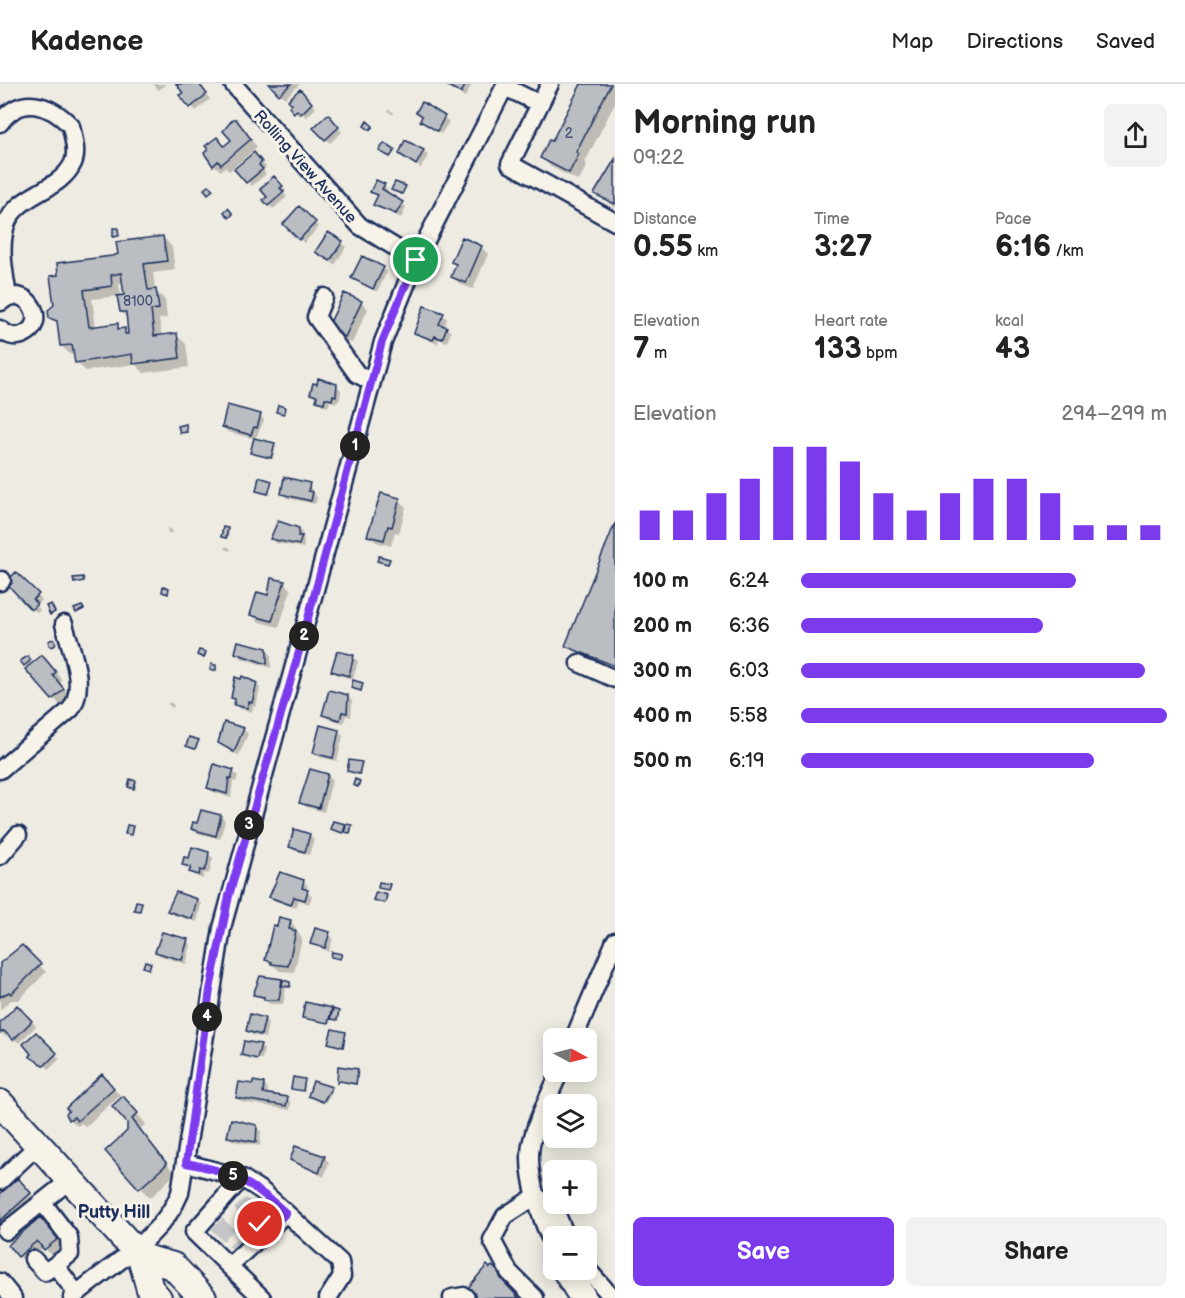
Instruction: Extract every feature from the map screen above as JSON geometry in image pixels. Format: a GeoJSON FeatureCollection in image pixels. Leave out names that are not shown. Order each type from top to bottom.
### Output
{"type":"FeatureCollection","features":[{"type":"Feature","properties":{"kind":"highway"},"geometry":{"type":"LineString","coordinates":[[0,1103],[138,1253],[150,1289],[158,1298]]}},
{"type":"Feature","properties":{"kind":"highway"},"geometry":{"type":"LineString","coordinates":[[138,1253],[174,1266],[203,1298]]}},
{"type":"Feature","properties":{"kind":"highway"},"geometry":{"type":"LineString","coordinates":[[572,1280],[583,1298]]}},
{"type":"Feature","properties":{"kind":"street","name":"Rolling View Avenue"},"geometry":{"type":"LineString","coordinates":[[233,84],[360,226],[416,260]]}},
{"type":"Feature","properties":{"kind":"street"},"geometry":{"type":"LineString","coordinates":[[550,84],[510,164],[615,222]]}},
{"type":"Feature","properties":{"kind":"street"},"geometry":{"type":"LineString","coordinates":[[55,1265],[75,1296],[138,1253],[167,1218],[180,1192],[222,928],[391,318],[416,260],[506,85],[540,104]]}},
{"type":"Feature","properties":{"kind":"street"},"geometry":{"type":"LineString","coordinates":[[0,123],[10,112],[20,108],[33,105],[48,107],[61,115],[71,126],[75,149],[73,162],[64,174],[22,201],[4,231],[2,259],[4,300],[18,296],[30,302],[34,308],[35,324],[28,332],[19,336],[7,335],[0,329]]}},
{"type":"Feature","properties":{"kind":"street"},"geometry":{"type":"LineString","coordinates":[[324,297],[316,317],[357,374],[372,382]]}},
{"type":"Feature","properties":{"kind":"street"},"geometry":{"type":"LineString","coordinates":[[0,770],[71,710],[77,698],[78,680],[64,624]]}},
{"type":"Feature","properties":{"kind":"street"},"geometry":{"type":"LineString","coordinates":[[579,663],[615,679]]}},
{"type":"Feature","properties":{"kind":"street"},"geometry":{"type":"LineString","coordinates":[[0,856],[18,835]]}},
{"type":"Feature","properties":{"kind":"street"},"geometry":{"type":"LineString","coordinates":[[578,1028],[615,941]]}},
{"type":"Feature","properties":{"kind":"street"},"geometry":{"type":"LineString","coordinates":[[547,1226],[536,1196],[531,1146],[556,1082]]}},
{"type":"Feature","properties":{"kind":"street"},"geometry":{"type":"LineString","coordinates":[[0,1181],[38,1145]]}},
{"type":"Feature","properties":{"kind":"street"},"geometry":{"type":"LineString","coordinates":[[186,1163],[242,1178],[262,1191],[340,1262],[342,1276],[328,1298]]}},
{"type":"Feature","properties":{"kind":"street"},"geometry":{"type":"LineString","coordinates":[[242,1178],[235,1197],[213,1220],[194,1232],[262,1298]]}},
{"type":"Feature","properties":{"kind":"street"},"geometry":{"type":"LineString","coordinates":[[6,1231],[70,1180]]}},
{"type":"Feature","properties":{"kind":"street"},"geometry":{"type":"LineString","coordinates":[[536,1196],[554,1208],[562,1226]]}},
{"type":"Feature","properties":{"kind":"street"},"geometry":{"type":"LineString","coordinates":[[534,1298],[509,1272],[492,1240],[505,1216],[536,1196]]}},
{"type":"Feature","properties":{"kind":"street"},"geometry":{"type":"LineString","coordinates":[[33,1259],[45,1272],[70,1254],[69,1237],[43,1203]]}},
{"type":"Feature","properties":{"kind":"street"},"geometry":{"type":"LineString","coordinates":[[229,1266],[242,1248],[264,1227],[286,1213]]}},
{"type":"Feature","properties":{"kind":"street"},"geometry":{"type":"LineString","coordinates":[[576,1280],[592,1298]]}},
{"type":"Feature","properties":{"kind":"street"},"geometry":{"type":"LineString","coordinates":[[597,1280],[613,1298]]}},
{"type":"Feature","properties":{"kind":"street"},"geometry":{"type":"LineString","coordinates":[[0,1282],[13,1298]]}},
{"type":"Feature","properties":{"kind":"street"},"geometry":{"type":"LineString","coordinates":[[452,1298],[464,1296],[466,1298]]}},
{"type":"Feature","properties":{"kind":"building"},"geometry":{"type":"Polygon","coordinates":[[[176,84],[199,84],[207,94],[190,108],[179,95],[183,93],[176,84]]]}},
{"type":"Feature","properties":{"kind":"building"},"geometry":{"type":"Polygon","coordinates":[[[269,84],[291,84],[279,95],[269,84]]]}},
{"type":"Feature","properties":{"kind":"building"},"geometry":{"type":"Polygon","coordinates":[[[444,84],[466,84],[461,93],[444,84]]]}},
{"type":"Feature","properties":{"kind":"building"},"geometry":{"type":"Polygon","coordinates":[[[581,84],[611,84],[576,152],[579,154],[569,173],[540,158],[549,140],[552,141],[581,84]]]}},
{"type":"Feature","properties":{"kind":"building"},"geometry":{"type":"Polygon","coordinates":[[[300,89],[312,103],[301,114],[297,110],[294,113],[289,107],[292,104],[288,100],[300,89]]]}},
{"type":"Feature","properties":{"kind":"building"},"geometry":{"type":"Polygon","coordinates":[[[422,102],[445,116],[437,131],[420,121],[422,116],[416,112],[422,102]]]}},
{"type":"Feature","properties":{"kind":"building"},"geometry":{"type":"Polygon","coordinates":[[[328,114],[339,127],[325,140],[313,128],[328,114]]]}},
{"type":"Feature","properties":{"kind":"building"},"geometry":{"type":"Polygon","coordinates":[[[233,119],[236,119],[251,139],[221,165],[218,161],[213,166],[204,153],[208,149],[205,146],[217,137],[224,146],[231,140],[223,131],[233,119]]]}},
{"type":"Feature","properties":{"kind":"building"},"geometry":{"type":"Polygon","coordinates":[[[367,121],[373,126],[370,130],[364,126],[367,121]]]}},
{"type":"Feature","properties":{"kind":"building"},"geometry":{"type":"Polygon","coordinates":[[[405,140],[424,150],[416,165],[399,154],[405,140]]]}},
{"type":"Feature","properties":{"kind":"building"},"geometry":{"type":"Polygon","coordinates":[[[384,143],[395,150],[390,157],[379,151],[384,143]]]}},
{"type":"Feature","properties":{"kind":"building"},"geometry":{"type":"Polygon","coordinates":[[[254,152],[262,162],[259,165],[263,169],[246,183],[234,169],[254,152]]]}},
{"type":"Feature","properties":{"kind":"building"},"geometry":{"type":"Polygon","coordinates":[[[615,159],[615,204],[594,194],[615,159]]]}},
{"type":"Feature","properties":{"kind":"building"},"geometry":{"type":"Polygon","coordinates":[[[274,176],[283,186],[280,188],[284,192],[268,206],[263,200],[267,197],[260,189],[274,176]]]}},
{"type":"Feature","properties":{"kind":"building"},"geometry":{"type":"Polygon","coordinates":[[[376,180],[385,184],[382,189],[403,202],[396,214],[373,205],[378,195],[370,192],[376,180]]]}},
{"type":"Feature","properties":{"kind":"building"},"geometry":{"type":"Polygon","coordinates":[[[395,182],[406,186],[402,194],[391,190],[395,182]]]}},
{"type":"Feature","properties":{"kind":"building"},"geometry":{"type":"Polygon","coordinates":[[[209,185],[213,190],[208,194],[204,189],[209,185]]]}},
{"type":"Feature","properties":{"kind":"building"},"geometry":{"type":"Polygon","coordinates":[[[299,206],[316,222],[299,240],[283,224],[299,206]]]}},
{"type":"Feature","properties":{"kind":"building"},"geometry":{"type":"Polygon","coordinates":[[[228,208],[233,214],[229,218],[224,212],[228,208]]]}},
{"type":"Feature","properties":{"kind":"building"},"geometry":{"type":"Polygon","coordinates":[[[113,228],[118,228],[119,236],[113,237],[113,228]]]}},
{"type":"Feature","properties":{"kind":"building"},"geometry":{"type":"Polygon","coordinates":[[[328,232],[343,241],[330,261],[315,252],[328,232]]]}},
{"type":"Feature","properties":{"kind":"building"},"geometry":{"type":"Polygon","coordinates":[[[163,236],[167,261],[144,264],[148,290],[156,289],[159,309],[151,310],[154,336],[177,333],[180,358],[133,364],[132,354],[75,363],[72,345],[60,346],[57,321],[49,318],[48,310],[54,305],[50,276],[58,275],[57,263],[118,254],[116,242],[163,236]],[[121,273],[111,275],[112,286],[84,290],[89,327],[118,323],[118,329],[125,328],[125,334],[128,334],[126,312],[120,312],[117,296],[124,295],[121,273]]]}},
{"type":"Feature","properties":{"kind":"building"},"geometry":{"type":"Polygon","coordinates":[[[462,237],[482,246],[466,283],[451,277],[456,264],[451,262],[462,237]]]}},
{"type":"Feature","properties":{"kind":"building"},"geometry":{"type":"Polygon","coordinates":[[[362,256],[384,267],[373,289],[351,278],[362,256]]]}},
{"type":"Feature","properties":{"kind":"building"},"geometry":{"type":"Polygon","coordinates":[[[344,293],[362,301],[345,337],[327,329],[344,293]]]}},
{"type":"Feature","properties":{"kind":"building"},"geometry":{"type":"Polygon","coordinates":[[[424,306],[444,313],[439,324],[447,327],[442,339],[435,336],[433,340],[414,333],[424,306]]]}},
{"type":"Feature","properties":{"kind":"building"},"geometry":{"type":"Polygon","coordinates":[[[318,378],[337,384],[336,396],[333,395],[332,400],[325,398],[324,403],[316,401],[317,396],[310,394],[313,383],[317,384],[318,378]]]}},
{"type":"Feature","properties":{"kind":"building"},"geometry":{"type":"Polygon","coordinates":[[[227,405],[261,414],[257,428],[254,427],[251,435],[222,427],[227,405]]]}},
{"type":"Feature","properties":{"kind":"building"},"geometry":{"type":"Polygon","coordinates":[[[278,405],[285,407],[284,414],[276,412],[278,405]]]}},
{"type":"Feature","properties":{"kind":"building"},"geometry":{"type":"Polygon","coordinates":[[[186,424],[187,432],[180,433],[178,426],[186,424]]]}},
{"type":"Feature","properties":{"kind":"building"},"geometry":{"type":"Polygon","coordinates":[[[254,438],[275,443],[271,458],[250,453],[254,438]]]}},
{"type":"Feature","properties":{"kind":"building"},"geometry":{"type":"Polygon","coordinates":[[[259,477],[272,481],[268,494],[256,491],[259,477]]]}},
{"type":"Feature","properties":{"kind":"building"},"geometry":{"type":"Polygon","coordinates":[[[284,477],[310,483],[308,491],[313,492],[311,501],[281,494],[284,477]]]}},
{"type":"Feature","properties":{"kind":"building"},"geometry":{"type":"Polygon","coordinates":[[[381,493],[400,498],[392,527],[388,526],[384,540],[367,536],[381,493]]]}},
{"type":"Feature","properties":{"kind":"building"},"geometry":{"type":"Polygon","coordinates":[[[278,521],[299,528],[298,536],[302,536],[299,545],[270,539],[278,521]]]}},
{"type":"Feature","properties":{"kind":"building"},"geometry":{"type":"Polygon","coordinates":[[[615,523],[615,666],[565,646],[615,523]]]}},
{"type":"Feature","properties":{"kind":"building"},"geometry":{"type":"Polygon","coordinates":[[[223,527],[228,528],[226,538],[221,537],[223,527]]]}},
{"type":"Feature","properties":{"kind":"building"},"geometry":{"type":"Polygon","coordinates":[[[379,556],[390,559],[388,564],[377,561],[379,556]]]}},
{"type":"Feature","properties":{"kind":"building"},"geometry":{"type":"Polygon","coordinates":[[[16,572],[39,594],[33,600],[37,604],[31,610],[9,586],[12,583],[9,579],[16,572]]]}},
{"type":"Feature","properties":{"kind":"building"},"geometry":{"type":"Polygon","coordinates":[[[83,577],[84,581],[74,583],[73,578],[83,577]]]}},
{"type":"Feature","properties":{"kind":"building"},"geometry":{"type":"Polygon","coordinates":[[[271,578],[285,581],[272,621],[250,615],[257,592],[268,595],[271,578]]]}},
{"type":"Feature","properties":{"kind":"building"},"geometry":{"type":"Polygon","coordinates":[[[163,586],[169,588],[168,594],[162,592],[163,586]]]}},
{"type":"Feature","properties":{"kind":"building"},"geometry":{"type":"Polygon","coordinates":[[[51,604],[55,612],[50,615],[46,606],[51,604]]]}},
{"type":"Feature","properties":{"kind":"building"},"geometry":{"type":"Polygon","coordinates":[[[82,606],[84,609],[76,613],[74,609],[82,606]]]}},
{"type":"Feature","properties":{"kind":"building"},"geometry":{"type":"Polygon","coordinates":[[[52,639],[56,643],[52,647],[48,643],[52,639]]]}},
{"type":"Feature","properties":{"kind":"building"},"geometry":{"type":"Polygon","coordinates":[[[238,641],[267,648],[267,664],[235,653],[238,641]]]}},
{"type":"Feature","properties":{"kind":"building"},"geometry":{"type":"Polygon","coordinates":[[[199,650],[206,652],[204,658],[197,655],[199,650]]]}},
{"type":"Feature","properties":{"kind":"building"},"geometry":{"type":"Polygon","coordinates":[[[337,651],[354,655],[349,676],[331,671],[337,651]]]}},
{"type":"Feature","properties":{"kind":"building"},"geometry":{"type":"Polygon","coordinates":[[[42,655],[56,672],[53,675],[64,689],[52,700],[25,669],[42,655]]]}},
{"type":"Feature","properties":{"kind":"building"},"geometry":{"type":"Polygon","coordinates":[[[28,656],[31,660],[24,666],[20,661],[28,656]]]}},
{"type":"Feature","properties":{"kind":"building"},"geometry":{"type":"Polygon","coordinates":[[[211,664],[216,665],[216,670],[210,670],[211,664]]]}},
{"type":"Feature","properties":{"kind":"building"},"geometry":{"type":"Polygon","coordinates":[[[242,676],[257,683],[252,703],[249,702],[247,708],[234,705],[235,699],[231,698],[235,677],[241,679],[242,676]]]}},
{"type":"Feature","properties":{"kind":"building"},"geometry":{"type":"Polygon","coordinates":[[[353,680],[363,683],[361,691],[351,688],[353,680]]]}},
{"type":"Feature","properties":{"kind":"building"},"geometry":{"type":"Polygon","coordinates":[[[329,690],[348,695],[347,713],[342,712],[340,720],[322,715],[329,690]]]}},
{"type":"Feature","properties":{"kind":"building"},"geometry":{"type":"Polygon","coordinates":[[[224,722],[244,728],[234,752],[218,743],[224,722]]]}},
{"type":"Feature","properties":{"kind":"building"},"geometry":{"type":"Polygon","coordinates":[[[320,725],[339,730],[333,758],[313,753],[320,725]]]}},
{"type":"Feature","properties":{"kind":"building"},"geometry":{"type":"Polygon","coordinates":[[[189,737],[199,740],[195,749],[186,746],[189,737]]]}},
{"type":"Feature","properties":{"kind":"building"},"geometry":{"type":"Polygon","coordinates":[[[349,760],[362,762],[359,774],[347,771],[349,760]]]}},
{"type":"Feature","properties":{"kind":"building"},"geometry":{"type":"Polygon","coordinates":[[[214,764],[234,770],[231,779],[229,778],[227,794],[207,788],[214,764]]]}},
{"type":"Feature","properties":{"kind":"building"},"geometry":{"type":"Polygon","coordinates":[[[310,769],[328,774],[319,808],[299,803],[310,769]]]}},
{"type":"Feature","properties":{"kind":"building"},"geometry":{"type":"Polygon","coordinates":[[[130,779],[136,781],[134,789],[128,787],[130,779]]]}},
{"type":"Feature","properties":{"kind":"building"},"geometry":{"type":"Polygon","coordinates":[[[355,779],[360,781],[358,787],[353,785],[355,779]]]}},
{"type":"Feature","properties":{"kind":"building"},"geometry":{"type":"Polygon","coordinates":[[[201,810],[221,815],[216,836],[191,829],[193,822],[197,823],[201,810]]]}},
{"type":"Feature","properties":{"kind":"building"},"geometry":{"type":"Polygon","coordinates":[[[333,821],[346,824],[343,833],[330,829],[333,821]]]}},
{"type":"Feature","properties":{"kind":"building"},"geometry":{"type":"Polygon","coordinates":[[[346,824],[352,825],[350,833],[345,832],[346,824]]]}},
{"type":"Feature","properties":{"kind":"building"},"geometry":{"type":"Polygon","coordinates":[[[127,825],[133,826],[131,835],[125,834],[127,825]]]}},
{"type":"Feature","properties":{"kind":"building"},"geometry":{"type":"Polygon","coordinates":[[[294,829],[310,834],[305,852],[289,847],[294,829]]]}},
{"type":"Feature","properties":{"kind":"building"},"geometry":{"type":"Polygon","coordinates":[[[192,847],[209,852],[207,866],[204,871],[200,870],[199,875],[189,872],[191,867],[182,865],[184,857],[189,858],[192,847]]]}},
{"type":"Feature","properties":{"kind":"building"},"geometry":{"type":"Polygon","coordinates":[[[280,872],[304,880],[302,888],[308,890],[305,900],[294,897],[291,905],[269,897],[280,872]]]}},
{"type":"Feature","properties":{"kind":"building"},"geometry":{"type":"Polygon","coordinates":[[[379,882],[390,884],[388,890],[378,888],[379,882]]]}},
{"type":"Feature","properties":{"kind":"building"},"geometry":{"type":"Polygon","coordinates":[[[176,892],[197,899],[192,919],[167,911],[176,892]]]}},
{"type":"Feature","properties":{"kind":"building"},"geometry":{"type":"Polygon","coordinates":[[[376,892],[387,895],[385,903],[373,900],[376,892]]]}},
{"type":"Feature","properties":{"kind":"building"},"geometry":{"type":"Polygon","coordinates":[[[136,901],[142,902],[140,911],[134,910],[136,901]]]}},
{"type":"Feature","properties":{"kind":"building"},"geometry":{"type":"Polygon","coordinates":[[[279,917],[291,920],[289,929],[296,931],[288,966],[271,964],[272,962],[265,960],[273,925],[277,926],[279,917]]]}},
{"type":"Feature","properties":{"kind":"building"},"geometry":{"type":"Polygon","coordinates":[[[315,928],[330,932],[325,948],[310,944],[315,928]]]}},
{"type":"Feature","properties":{"kind":"building"},"geometry":{"type":"Polygon","coordinates":[[[162,932],[188,939],[182,960],[155,952],[162,932]]]}},
{"type":"Feature","properties":{"kind":"building"},"geometry":{"type":"Polygon","coordinates":[[[22,945],[41,964],[11,994],[9,992],[0,997],[0,963],[22,945]]]}},
{"type":"Feature","properties":{"kind":"building"},"geometry":{"type":"Polygon","coordinates":[[[332,952],[342,954],[340,959],[331,957],[332,952]]]}},
{"type":"Feature","properties":{"kind":"building"},"geometry":{"type":"Polygon","coordinates":[[[145,961],[151,963],[149,969],[143,967],[145,961]]]}},
{"type":"Feature","properties":{"kind":"building"},"geometry":{"type":"Polygon","coordinates":[[[260,976],[282,979],[279,1000],[264,1000],[264,997],[253,995],[260,976]]]}},
{"type":"Feature","properties":{"kind":"building"},"geometry":{"type":"Polygon","coordinates":[[[283,980],[290,982],[290,987],[282,986],[283,980]]]}},
{"type":"Feature","properties":{"kind":"building"},"geometry":{"type":"Polygon","coordinates":[[[305,1002],[332,1008],[328,1023],[302,1018],[305,1002]]]}},
{"type":"Feature","properties":{"kind":"building"},"geometry":{"type":"Polygon","coordinates":[[[17,1005],[32,1021],[13,1040],[4,1031],[0,1033],[0,1022],[17,1005]]]}},
{"type":"Feature","properties":{"kind":"building"},"geometry":{"type":"Polygon","coordinates":[[[333,1009],[339,1011],[337,1020],[330,1019],[333,1009]]]}},
{"type":"Feature","properties":{"kind":"building"},"geometry":{"type":"Polygon","coordinates":[[[250,1014],[265,1018],[261,1035],[246,1031],[250,1014]]]}},
{"type":"Feature","properties":{"kind":"building"},"geometry":{"type":"Polygon","coordinates":[[[332,1029],[346,1032],[343,1047],[328,1043],[332,1029]]]}},
{"type":"Feature","properties":{"kind":"building"},"geometry":{"type":"Polygon","coordinates":[[[36,1032],[57,1053],[44,1066],[29,1056],[31,1054],[23,1044],[36,1032]]]}},
{"type":"Feature","properties":{"kind":"building"},"geometry":{"type":"Polygon","coordinates":[[[244,1041],[261,1044],[257,1059],[241,1055],[244,1041]]]}},
{"type":"Feature","properties":{"kind":"building"},"geometry":{"type":"Polygon","coordinates":[[[338,1066],[358,1069],[356,1084],[340,1081],[337,1083],[338,1066]]]}},
{"type":"Feature","properties":{"kind":"building"},"geometry":{"type":"Polygon","coordinates":[[[102,1074],[114,1088],[77,1121],[74,1117],[69,1120],[66,1114],[69,1111],[66,1108],[102,1074]]]}},
{"type":"Feature","properties":{"kind":"building"},"geometry":{"type":"Polygon","coordinates":[[[293,1077],[305,1079],[303,1091],[291,1089],[293,1077]]]}},
{"type":"Feature","properties":{"kind":"building"},"geometry":{"type":"Polygon","coordinates":[[[253,1081],[264,1083],[263,1093],[288,1097],[286,1106],[236,1098],[239,1082],[253,1084],[253,1081]]]}},
{"type":"Feature","properties":{"kind":"building"},"geometry":{"type":"Polygon","coordinates":[[[313,1081],[332,1087],[323,1102],[308,1096],[313,1081]]]}},
{"type":"Feature","properties":{"kind":"building"},"geometry":{"type":"Polygon","coordinates":[[[123,1096],[138,1113],[132,1119],[167,1164],[139,1189],[105,1151],[127,1131],[127,1123],[112,1106],[123,1096]]]}},
{"type":"Feature","properties":{"kind":"building"},"geometry":{"type":"Polygon","coordinates":[[[231,1119],[257,1125],[256,1142],[227,1137],[231,1119]]]}},
{"type":"Feature","properties":{"kind":"building"},"geometry":{"type":"Polygon","coordinates":[[[295,1146],[325,1156],[319,1173],[290,1160],[295,1146]]]}},
{"type":"Feature","properties":{"kind":"building"},"geometry":{"type":"Polygon","coordinates":[[[18,1178],[31,1193],[0,1221],[0,1194],[18,1178]]]}},
{"type":"Feature","properties":{"kind":"building"},"geometry":{"type":"Polygon","coordinates":[[[40,1217],[58,1239],[44,1250],[37,1241],[18,1257],[8,1245],[40,1217]]]}},
{"type":"Feature","properties":{"kind":"building"},"geometry":{"type":"Polygon","coordinates":[[[487,1265],[490,1268],[492,1266],[502,1275],[500,1277],[519,1298],[475,1298],[467,1289],[487,1265]]]}},
{"type":"Feature","properties":{"kind":"tunnel"},"geometry":{"type":"LineString","coordinates":[[240,1203],[260,1224]]}},
{"type":"Feature","properties":{"kind":"tunnel"},"geometry":{"type":"LineString","coordinates":[[217,1224],[238,1244]]}},
{"type":"Feature","properties":{"kind":"district","name":"Putty Hill"},"geometry":{"type":"Point","coordinates":[114,1212]}},
{"type":"Feature","properties":{"kind":"route"},"geometry":{"type":"LineString","coordinates":[[260,1224],[267,1231],[286,1213],[262,1191],[242,1178],[186,1163],[210,990],[237,868],[300,648],[382,342],[416,260]]}}]}
